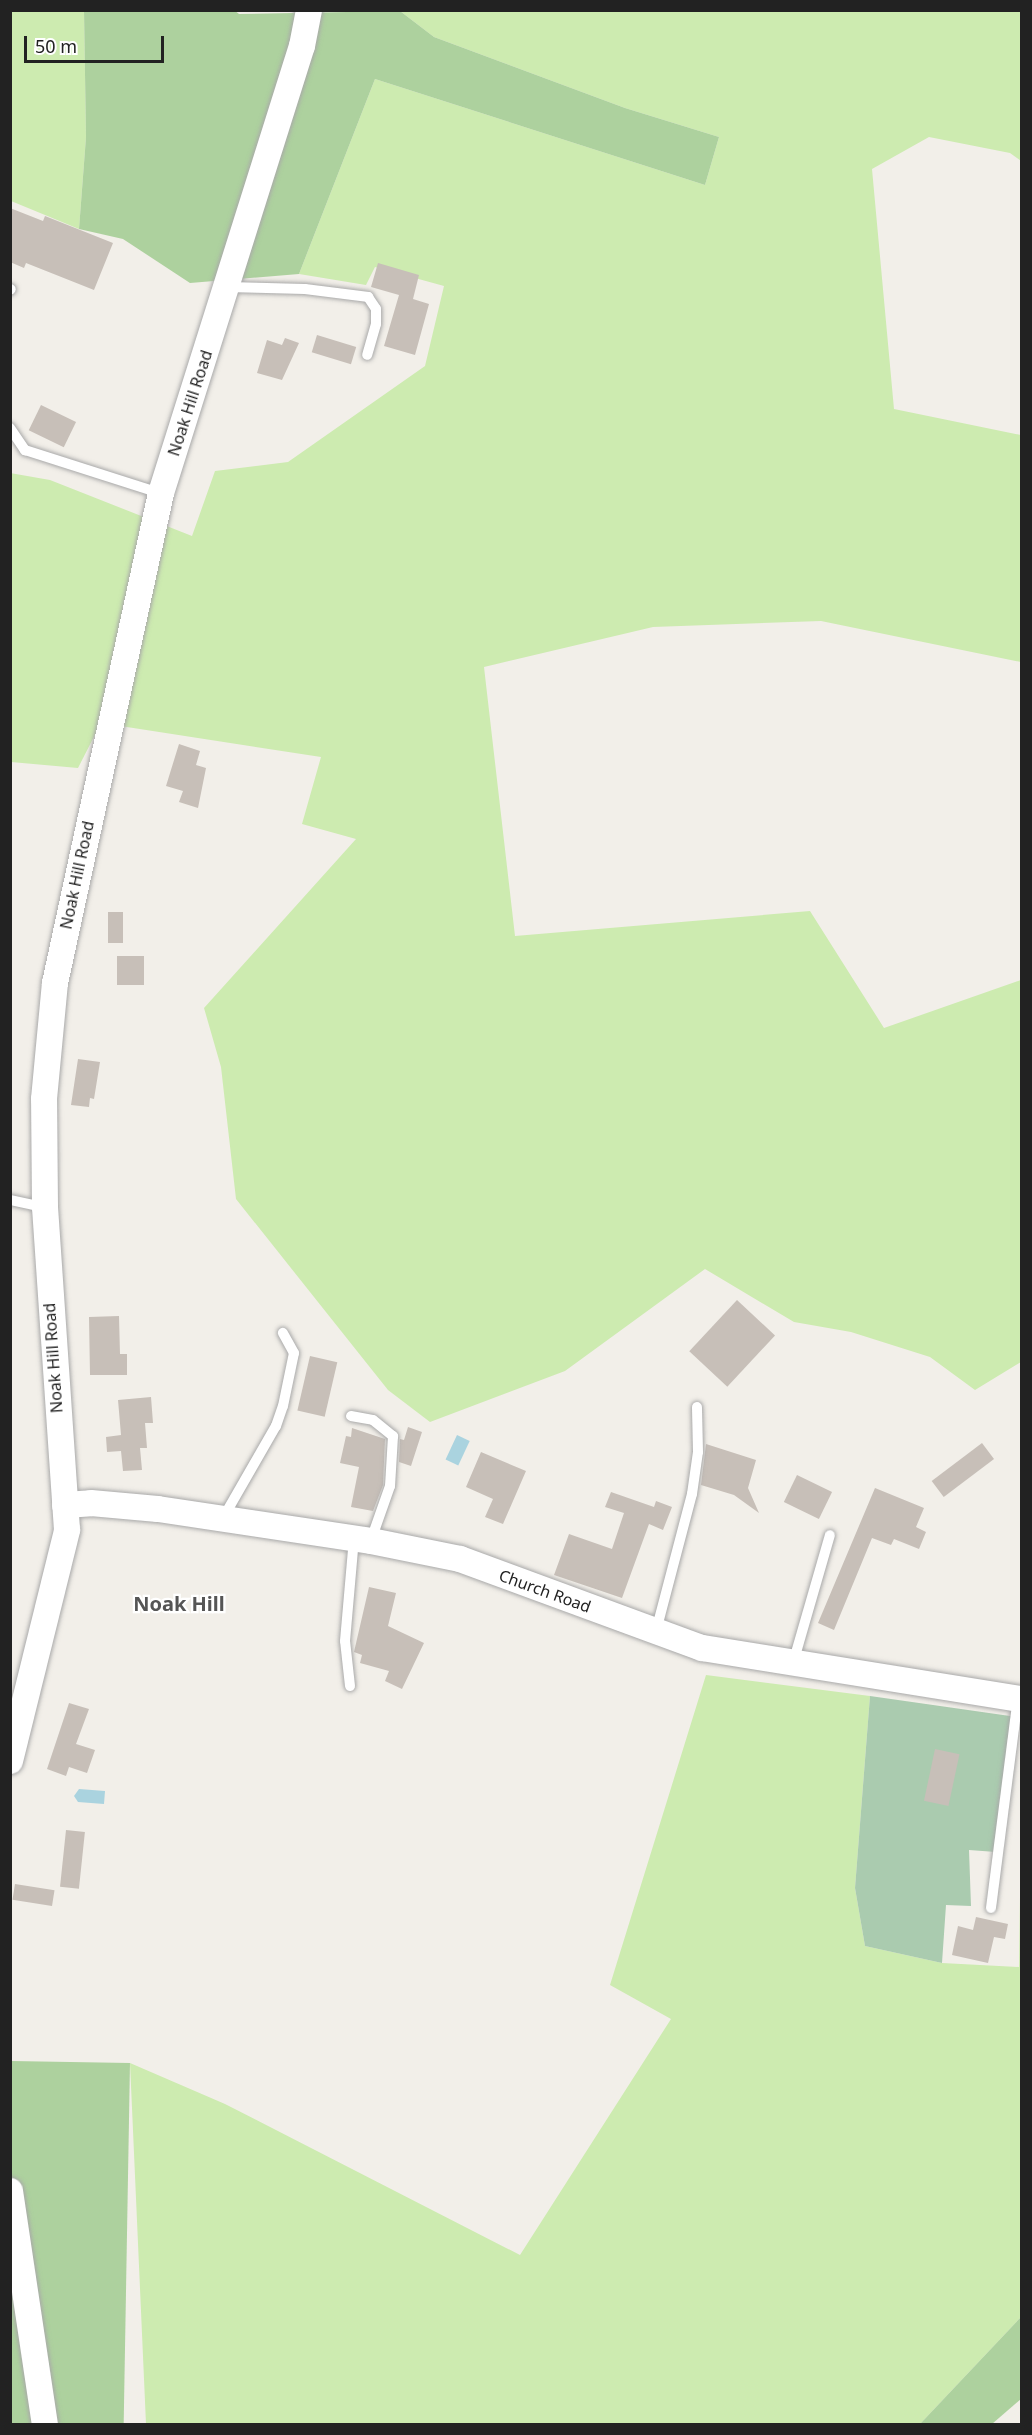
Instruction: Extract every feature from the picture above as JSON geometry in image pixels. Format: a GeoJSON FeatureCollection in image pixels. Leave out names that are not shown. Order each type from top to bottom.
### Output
{"type":"FeatureCollection","features":[{"type":"Feature","properties":{"kind":"street","name":"Noak Hill Road"},"geometry":{"type":"LineString","coordinates":[[10,1761],[67,1530],[52,1360],[45,1207],[44,1099],[55,983],[161,493],[228,287],[302,46],[309,10]]}},
{"type":"Feature","properties":{"kind":"street","name":"Church Road"},"geometry":{"type":"LineString","coordinates":[[65,1505],[102,1504],[222,1518],[362,1539],[460,1559],[702,1648],[1020,1699]]}},
{"type":"Feature","properties":{"kind":"street"},"geometry":{"type":"LineString","coordinates":[[10,2191],[45,2424]]}},
{"type":"Feature","properties":{"kind":"lane"},"geometry":{"type":"LineString","coordinates":[[228,287],[305,289],[368,297],[376,309],[376,324],[367,355]]}},
{"type":"Feature","properties":{"kind":"lane"},"geometry":{"type":"LineString","coordinates":[[10,428],[25,450],[161,493]]}},
{"type":"Feature","properties":{"kind":"lane"},"geometry":{"type":"LineString","coordinates":[[10,1200],[45,1207]]}},
{"type":"Feature","properties":{"kind":"lane"},"geometry":{"type":"LineString","coordinates":[[222,1518],[276,1426],[283,1406],[294,1353],[283,1333]]}},
{"type":"Feature","properties":{"kind":"lane"},"geometry":{"type":"LineString","coordinates":[[656,1631],[692,1494],[698,1452],[697,1407]]}},
{"type":"Feature","properties":{"kind":"lane"},"geometry":{"type":"LineString","coordinates":[[350,1686],[345,1641],[362,1539],[390,1486],[393,1436],[373,1420],[351,1416]]}},
{"type":"Feature","properties":{"kind":"lane"},"geometry":{"type":"LineString","coordinates":[[793,1663],[830,1535]]}},
{"type":"Feature","properties":{"kind":"lane"},"geometry":{"type":"LineString","coordinates":[[991,1908],[1020,1699]]}},
{"type":"Feature","properties":{"kind":"green space"},"geometry":{"type":"Polygon","coordinates":[[[234,10],[239,14],[400,11],[434,37],[625,108],[719,137],[705,185],[375,79],[299,274],[190,283],[123,239],[79,229],[86,137],[84,11],[234,10]]]}},
{"type":"Feature","properties":{"kind":"green space"},"geometry":{"type":"Polygon","coordinates":[[[10,11],[84,11],[86,137],[79,229],[11,201],[10,11]]]}},
{"type":"Feature","properties":{"kind":"green space"},"geometry":{"type":"Polygon","coordinates":[[[400,11],[1021,11],[1021,161],[1010,153],[929,137],[872,169],[894,409],[1021,435],[1021,662],[821,621],[653,627],[484,667],[515,936],[810,911],[884,1028],[1021,980],[1021,1362],[975,1390],[930,1357],[851,1332],[794,1322],[705,1269],[565,1371],[430,1422],[388,1390],[236,1199],[221,1067],[204,1008],[356,839],[302,824],[321,757],[101,723],[78,768],[11,762],[10,473],[50,480],[192,536],[215,471],[288,462],[425,366],[444,286],[375,267],[366,285],[299,274],[375,79],[705,185],[719,137],[625,108],[434,37],[400,11]]]}},
{"type":"Feature","properties":{"kind":"green space"},"geometry":{"type":"Polygon","coordinates":[[[706,1675],[870,1696],[855,1888],[865,1946],[942,1963],[1019,1967],[1021,1824],[1021,2317],[920,2424],[146,2424],[130,2063],[225,2104],[520,2255],[671,2019],[610,1985],[706,1675]]]}},
{"type":"Feature","properties":{"kind":"green space"},"geometry":{"type":"Polygon","coordinates":[[[870,1696],[1017,1717],[996,1852],[969,1850],[971,1906],[946,1905],[942,1963],[865,1946],[855,1888],[870,1696]]]}},
{"type":"Feature","properties":{"kind":"green space"},"geometry":{"type":"Polygon","coordinates":[[[11,2061],[130,2063],[124,2424],[10,2424],[11,2061]]]}},
{"type":"Feature","properties":{"kind":"green space"},"geometry":{"type":"Polygon","coordinates":[[[1021,2317],[1021,2399],[992,2424],[920,2424],[1021,2317]]]}},
{"type":"Feature","properties":{"kind":"water"},"geometry":{"type":"Polygon","coordinates":[[[457,1435],[470,1441],[458,1465],[446,1459],[457,1435]]]}},
{"type":"Feature","properties":{"kind":"water"},"geometry":{"type":"Polygon","coordinates":[[[79,1789],[105,1791],[104,1804],[78,1802],[74,1796],[79,1789]]]}},
{"type":"Feature","properties":{"kind":"building"},"geometry":{"type":"Polygon","coordinates":[[[10,208],[43,221],[45,216],[113,243],[94,290],[26,263],[24,268],[10,262],[10,208]]]}},
{"type":"Feature","properties":{"kind":"building"},"geometry":{"type":"Polygon","coordinates":[[[378,263],[419,275],[413,299],[429,304],[415,355],[384,346],[399,295],[371,287],[378,263]]]}},
{"type":"Feature","properties":{"kind":"building"},"geometry":{"type":"Polygon","coordinates":[[[317,335],[356,347],[351,364],[312,352],[317,335]]]}},
{"type":"Feature","properties":{"kind":"building"},"geometry":{"type":"Polygon","coordinates":[[[285,338],[299,343],[282,380],[257,373],[267,340],[282,345],[285,338]]]}},
{"type":"Feature","properties":{"kind":"building"},"geometry":{"type":"Polygon","coordinates":[[[41,405],[76,422],[64,447],[29,430],[41,405]]]}},
{"type":"Feature","properties":{"kind":"building"},"geometry":{"type":"Polygon","coordinates":[[[179,744],[200,751],[196,765],[206,768],[198,808],[179,802],[183,791],[166,786],[179,744]]]}},
{"type":"Feature","properties":{"kind":"building"},"geometry":{"type":"Polygon","coordinates":[[[108,912],[123,912],[123,943],[108,943],[108,912]]]}},
{"type":"Feature","properties":{"kind":"building"},"geometry":{"type":"Polygon","coordinates":[[[117,956],[144,956],[144,985],[117,985],[117,956]]]}},
{"type":"Feature","properties":{"kind":"building"},"geometry":{"type":"Polygon","coordinates":[[[78,1059],[100,1062],[94,1099],[90,1098],[89,1107],[71,1105],[78,1059]]]}},
{"type":"Feature","properties":{"kind":"building"},"geometry":{"type":"Polygon","coordinates":[[[737,1300],[775,1335],[727,1387],[689,1351],[737,1300]]]}},
{"type":"Feature","properties":{"kind":"building"},"geometry":{"type":"Polygon","coordinates":[[[119,1316],[120,1354],[127,1354],[127,1375],[90,1375],[89,1317],[119,1316]]]}},
{"type":"Feature","properties":{"kind":"building"},"geometry":{"type":"Polygon","coordinates":[[[310,1356],[337,1362],[325,1417],[297,1411],[310,1356]]]}},
{"type":"Feature","properties":{"kind":"building"},"geometry":{"type":"Polygon","coordinates":[[[151,1397],[153,1423],[145,1423],[147,1448],[140,1448],[142,1470],[123,1471],[121,1451],[107,1452],[106,1437],[121,1435],[118,1400],[151,1397]]]}},
{"type":"Feature","properties":{"kind":"building"},"geometry":{"type":"Polygon","coordinates":[[[408,1427],[422,1432],[411,1466],[399,1462],[400,1439],[404,1440],[408,1427]]]}},
{"type":"Feature","properties":{"kind":"building"},"geometry":{"type":"Polygon","coordinates":[[[352,1428],[385,1439],[383,1485],[373,1511],[351,1507],[359,1467],[340,1463],[346,1436],[351,1437],[352,1428]]]}},
{"type":"Feature","properties":{"kind":"building"},"geometry":{"type":"Polygon","coordinates":[[[982,1443],[994,1459],[944,1497],[932,1481],[982,1443]]]}},
{"type":"Feature","properties":{"kind":"building"},"geometry":{"type":"Polygon","coordinates":[[[706,1444],[756,1460],[748,1488],[759,1513],[734,1495],[701,1485],[706,1444]]]}},
{"type":"Feature","properties":{"kind":"building"},"geometry":{"type":"Polygon","coordinates":[[[481,1452],[526,1471],[503,1524],[485,1517],[493,1499],[466,1487],[481,1452]]]}},
{"type":"Feature","properties":{"kind":"building"},"geometry":{"type":"Polygon","coordinates":[[[797,1475],[832,1492],[819,1519],[784,1502],[797,1475]]]}},
{"type":"Feature","properties":{"kind":"building"},"geometry":{"type":"Polygon","coordinates":[[[875,1488],[924,1508],[916,1527],[926,1532],[919,1549],[894,1539],[891,1545],[872,1538],[834,1630],[818,1623],[875,1488]]]}},
{"type":"Feature","properties":{"kind":"building"},"geometry":{"type":"Polygon","coordinates":[[[611,1492],[654,1507],[656,1501],[672,1507],[663,1530],[649,1524],[622,1598],[554,1575],[569,1534],[612,1549],[624,1513],[605,1507],[611,1492]]]}},
{"type":"Feature","properties":{"kind":"building"},"geometry":{"type":"Polygon","coordinates":[[[369,1587],[396,1593],[388,1626],[424,1643],[402,1689],[385,1681],[389,1671],[360,1663],[362,1655],[354,1652],[369,1587]]]}},
{"type":"Feature","properties":{"kind":"building"},"geometry":{"type":"Polygon","coordinates":[[[69,1703],[89,1709],[76,1744],[95,1750],[87,1773],[69,1767],[66,1776],[47,1769],[69,1703]]]}},
{"type":"Feature","properties":{"kind":"building"},"geometry":{"type":"Polygon","coordinates":[[[935,1749],[959,1754],[948,1806],[924,1801],[935,1749]]]}},
{"type":"Feature","properties":{"kind":"building"},"geometry":{"type":"Polygon","coordinates":[[[66,1830],[85,1832],[79,1889],[60,1887],[66,1830]]]}},
{"type":"Feature","properties":{"kind":"building"},"geometry":{"type":"Polygon","coordinates":[[[15,1884],[55,1890],[52,1906],[12,1900],[15,1884]]]}},
{"type":"Feature","properties":{"kind":"building"},"geometry":{"type":"Polygon","coordinates":[[[976,1917],[1008,1924],[1005,1939],[994,1937],[988,1963],[952,1955],[958,1926],[973,1930],[976,1917]]]}},
{"type":"Feature","properties":{"kind":"district","name":"Noak Hill"},"geometry":{"type":"Point","coordinates":[179,1603]}}]}
